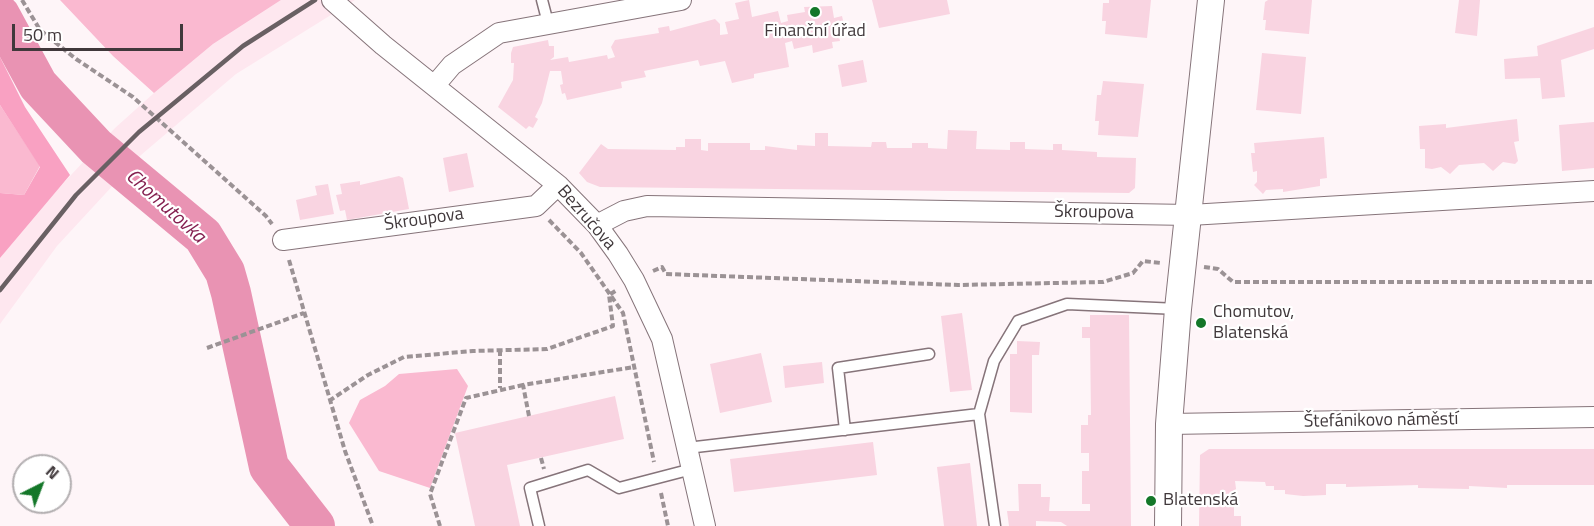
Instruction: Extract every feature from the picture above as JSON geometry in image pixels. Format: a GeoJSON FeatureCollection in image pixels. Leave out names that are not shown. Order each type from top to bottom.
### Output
{"type":"FeatureCollection","features":[{"type":"Feature","properties":{"kind":"street","name":"Bezručova"},"geometry":{"type":"LineString","coordinates":[[332,0],[558,185],[597,225],[634,280],[662,339],[705,526]]}},
{"type":"Feature","properties":{"kind":"street"},"geometry":{"type":"LineString","coordinates":[[435,85],[452,65],[499,33],[681,0]]}},
{"type":"Feature","properties":{"kind":"street"},"geometry":{"type":"LineString","coordinates":[[1168,526],[1169,424],[1178,309],[1190,215],[1211,0]]}},
{"type":"Feature","properties":{"kind":"street"},"geometry":{"type":"LineString","coordinates":[[536,206],[558,185]]}},
{"type":"Feature","properties":{"kind":"street","name":"Škroupova"},"geometry":{"type":"LineString","coordinates":[[597,225],[624,211],[647,206],[1190,215],[1594,191]]}},
{"type":"Feature","properties":{"kind":"street","name":"Škroupova"},"geometry":{"type":"LineString","coordinates":[[283,240],[536,206]]}},
{"type":"Feature","properties":{"kind":"street","name":"Štefánikovo náměstí"},"geometry":{"type":"LineString","coordinates":[[1169,424],[1594,417]]}},
{"type":"Feature","properties":{"kind":"lane"},"geometry":{"type":"LineString","coordinates":[[542,0],[548,23]]}},
{"type":"Feature","properties":{"kind":"lane"},"geometry":{"type":"LineString","coordinates":[[995,526],[979,414],[994,361],[1018,321],[1067,304],[1178,309]]}},
{"type":"Feature","properties":{"kind":"lane"},"geometry":{"type":"LineString","coordinates":[[845,430],[838,368],[929,354]]}},
{"type":"Feature","properties":{"kind":"lane"},"geometry":{"type":"LineString","coordinates":[[687,448],[979,414]]}},
{"type":"Feature","properties":{"kind":"lane"},"geometry":{"type":"LineString","coordinates":[[539,526],[530,488],[588,470],[619,488],[692,469]]}},
{"type":"Feature","properties":{"kind":"path"},"geometry":{"type":"LineString","coordinates":[[22,0],[40,30],[76,59],[133,97],[266,216],[283,240],[329,401],[359,494],[373,526]]}},
{"type":"Feature","properties":{"kind":"path"},"geometry":{"type":"LineString","coordinates":[[536,206],[581,253],[623,313],[668,526]]}},
{"type":"Feature","properties":{"kind":"path"},"geometry":{"type":"LineString","coordinates":[[609,295],[662,267],[666,274],[958,285],[1103,282],[1132,273],[1143,261],[1218,269],[1233,282],[1594,282]]}},
{"type":"Feature","properties":{"kind":"path"},"geometry":{"type":"LineString","coordinates":[[329,401],[368,375],[404,357],[547,349],[613,326],[609,295]]}},
{"type":"Feature","properties":{"kind":"path"},"geometry":{"type":"LineString","coordinates":[[207,348],[259,327],[304,313]]}},
{"type":"Feature","properties":{"kind":"path"},"geometry":{"type":"LineString","coordinates":[[500,350],[500,389]]}},
{"type":"Feature","properties":{"kind":"path"},"geometry":{"type":"LineString","coordinates":[[440,526],[430,494],[466,398],[500,389],[634,367]]}},
{"type":"Feature","properties":{"kind":"path"},"geometry":{"type":"LineString","coordinates":[[523,385],[529,416]]}},
{"type":"Feature","properties":{"kind":"shaded area"},"geometry":{"type":"Polygon","coordinates":[[[60,0],[281,0],[213,44],[154,93],[113,56],[60,0]]]}},
{"type":"Feature","properties":{"kind":"shaded area"},"geometry":{"type":"Polygon","coordinates":[[[281,0],[355,0],[236,74],[141,155],[57,246],[0,324],[0,258],[28,221],[115,128],[154,93],[213,44],[281,0]]]}},
{"type":"Feature","properties":{"kind":"shaded area"},"geometry":{"type":"Polygon","coordinates":[[[0,57],[25,107],[70,175],[0,258],[0,193],[24,195],[40,167],[0,105],[0,57]]]}},
{"type":"Feature","properties":{"kind":"shaded area"},"geometry":{"type":"Polygon","coordinates":[[[0,105],[40,166],[24,195],[0,193],[0,105]]]}},
{"type":"Feature","properties":{"kind":"shaded area"},"geometry":{"type":"Polygon","coordinates":[[[457,369],[468,386],[430,488],[379,471],[349,423],[360,400],[385,386],[399,374],[457,369]]]}},
{"type":"Feature","properties":{"kind":"building"},"geometry":{"type":"Polygon","coordinates":[[[749,0],[752,17],[778,11],[781,23],[788,21],[787,15],[805,12],[804,7],[832,6],[834,18],[842,16],[845,29],[837,30],[840,41],[832,42],[833,48],[813,53],[812,45],[794,49],[792,41],[785,43],[789,67],[754,74],[754,78],[732,83],[725,61],[700,66],[698,60],[644,71],[646,77],[621,82],[622,88],[567,100],[565,93],[562,94],[560,85],[563,84],[561,71],[550,71],[542,103],[535,117],[538,119],[533,128],[529,126],[526,129],[498,107],[513,80],[514,63],[511,63],[511,53],[513,47],[548,40],[549,46],[554,46],[554,57],[550,60],[568,57],[569,62],[607,55],[608,59],[615,57],[611,47],[615,40],[659,33],[658,28],[669,26],[670,31],[715,19],[720,24],[720,35],[728,34],[725,22],[739,19],[735,3],[749,0]]]}},
{"type":"Feature","properties":{"kind":"building"},"geometry":{"type":"Polygon","coordinates":[[[872,0],[947,0],[950,14],[879,28],[872,0]]]}},
{"type":"Feature","properties":{"kind":"building"},"geometry":{"type":"Polygon","coordinates":[[[1109,0],[1151,0],[1147,38],[1105,34],[1106,21],[1102,21],[1103,3],[1109,3],[1109,0]]]}},
{"type":"Feature","properties":{"kind":"building"},"geometry":{"type":"Polygon","coordinates":[[[1268,0],[1312,0],[1309,34],[1265,30],[1266,20],[1263,20],[1265,2],[1268,0]]]}},
{"type":"Feature","properties":{"kind":"building"},"geometry":{"type":"Polygon","coordinates":[[[1459,0],[1480,0],[1477,36],[1455,33],[1459,0]]]}},
{"type":"Feature","properties":{"kind":"building"},"geometry":{"type":"Polygon","coordinates":[[[1594,27],[1594,49],[1561,60],[1565,97],[1542,99],[1540,78],[1505,79],[1504,59],[1538,56],[1537,46],[1594,27]]]}},
{"type":"Feature","properties":{"kind":"building"},"geometry":{"type":"Polygon","coordinates":[[[1262,53],[1306,57],[1301,114],[1256,110],[1262,53]]]}},
{"type":"Feature","properties":{"kind":"building"},"geometry":{"type":"Polygon","coordinates":[[[863,60],[867,82],[842,87],[838,65],[863,60]]]}},
{"type":"Feature","properties":{"kind":"building"},"geometry":{"type":"Polygon","coordinates":[[[1103,81],[1144,84],[1138,137],[1098,135],[1099,121],[1095,121],[1097,95],[1101,95],[1103,81]]]}},
{"type":"Feature","properties":{"kind":"building"},"geometry":{"type":"Polygon","coordinates":[[[1517,119],[1519,141],[1514,142],[1518,161],[1515,164],[1503,162],[1493,171],[1484,163],[1459,165],[1450,174],[1441,167],[1425,168],[1425,149],[1420,149],[1419,126],[1446,124],[1446,128],[1517,119]]]}},
{"type":"Feature","properties":{"kind":"building"},"geometry":{"type":"Polygon","coordinates":[[[1594,122],[1594,168],[1562,171],[1559,125],[1594,122]]]}},
{"type":"Feature","properties":{"kind":"building"},"geometry":{"type":"Polygon","coordinates":[[[948,130],[977,131],[976,149],[1010,150],[1010,142],[1025,142],[1025,149],[1053,150],[1053,144],[1062,144],[1062,150],[1097,152],[1097,157],[1136,158],[1135,188],[1129,193],[600,187],[587,182],[579,173],[601,144],[608,149],[676,150],[676,147],[685,147],[685,139],[701,139],[701,150],[708,151],[708,143],[750,143],[750,150],[765,150],[765,146],[797,150],[797,145],[815,146],[815,133],[828,133],[828,146],[871,147],[872,142],[886,142],[887,148],[912,148],[912,143],[928,143],[928,148],[947,149],[948,130]]]}},
{"type":"Feature","properties":{"kind":"building"},"geometry":{"type":"Polygon","coordinates":[[[1324,137],[1327,178],[1320,179],[1320,186],[1283,192],[1283,189],[1266,190],[1263,194],[1254,185],[1257,182],[1257,171],[1253,172],[1251,153],[1255,153],[1254,143],[1324,137]]]}},
{"type":"Feature","properties":{"kind":"building"},"geometry":{"type":"Polygon","coordinates":[[[467,153],[474,187],[449,192],[443,158],[467,153]]]}},
{"type":"Feature","properties":{"kind":"building"},"geometry":{"type":"Polygon","coordinates":[[[399,176],[403,178],[409,209],[347,220],[345,210],[340,211],[336,195],[342,194],[340,184],[360,181],[360,185],[399,176]]]}},
{"type":"Feature","properties":{"kind":"building"},"geometry":{"type":"Polygon","coordinates":[[[328,184],[334,214],[300,220],[296,200],[317,195],[315,186],[328,184]]]}},
{"type":"Feature","properties":{"kind":"building"},"geometry":{"type":"Polygon","coordinates":[[[962,313],[972,390],[950,392],[941,316],[962,313]]]}},
{"type":"Feature","properties":{"kind":"building"},"geometry":{"type":"Polygon","coordinates":[[[1090,315],[1129,315],[1131,526],[1067,526],[1061,522],[1036,521],[1036,526],[1009,526],[1007,511],[1019,511],[1018,484],[1041,484],[1041,497],[1050,497],[1049,511],[1090,511],[1090,504],[1082,504],[1082,471],[1089,471],[1089,453],[1081,453],[1081,425],[1088,425],[1088,415],[1091,415],[1090,338],[1082,338],[1082,327],[1090,327],[1090,315]]]}},
{"type":"Feature","properties":{"kind":"building"},"geometry":{"type":"Polygon","coordinates":[[[1017,341],[1040,342],[1039,355],[1032,355],[1032,413],[1010,412],[1010,354],[1017,354],[1017,341]]]}},
{"type":"Feature","properties":{"kind":"building"},"geometry":{"type":"Polygon","coordinates":[[[761,353],[772,402],[720,413],[710,364],[761,353]]]}},
{"type":"Feature","properties":{"kind":"building"},"geometry":{"type":"Polygon","coordinates":[[[822,362],[824,383],[785,388],[783,366],[822,362]]]}},
{"type":"Feature","properties":{"kind":"building"},"geometry":{"type":"Polygon","coordinates":[[[615,396],[624,439],[507,465],[520,526],[475,526],[455,433],[615,396]]]}},
{"type":"Feature","properties":{"kind":"building"},"geometry":{"type":"Polygon","coordinates":[[[873,442],[877,475],[734,492],[730,459],[873,442]]]}},
{"type":"Feature","properties":{"kind":"building"},"geometry":{"type":"Polygon","coordinates":[[[1209,449],[1594,449],[1594,485],[1507,485],[1507,488],[1469,486],[1469,489],[1418,488],[1418,485],[1346,487],[1346,484],[1326,484],[1326,495],[1303,496],[1285,494],[1285,490],[1274,490],[1274,486],[1266,486],[1265,482],[1235,481],[1238,504],[1234,504],[1234,516],[1241,516],[1241,526],[1199,526],[1200,455],[1209,449]]]}},
{"type":"Feature","properties":{"kind":"building"},"geometry":{"type":"Polygon","coordinates":[[[970,463],[977,526],[944,526],[937,467],[970,463]]]}},
{"type":"Feature","properties":{"kind":"waterway","name":"Chomutovka"},"geometry":{"type":"LineString","coordinates":[[0,15],[38,85],[96,147],[203,236],[225,272],[269,467],[315,526]]}},
{"type":"Feature","properties":{"kind":"railway"},"geometry":{"type":"LineString","coordinates":[[0,290],[76,195],[139,132],[243,46],[315,0]]}},
{"type":"Feature","properties":{"kind":"place","name":"Finanční úřad"},"geometry":{"type":"Point","coordinates":[815,12]}},
{"type":"Feature","properties":{"kind":"place","name":"Chomutov, Blatenská"},"geometry":{"type":"Point","coordinates":[1201,323]}},
{"type":"Feature","properties":{"kind":"place","name":"Blatenská"},"geometry":{"type":"Point","coordinates":[1151,501]}}]}
